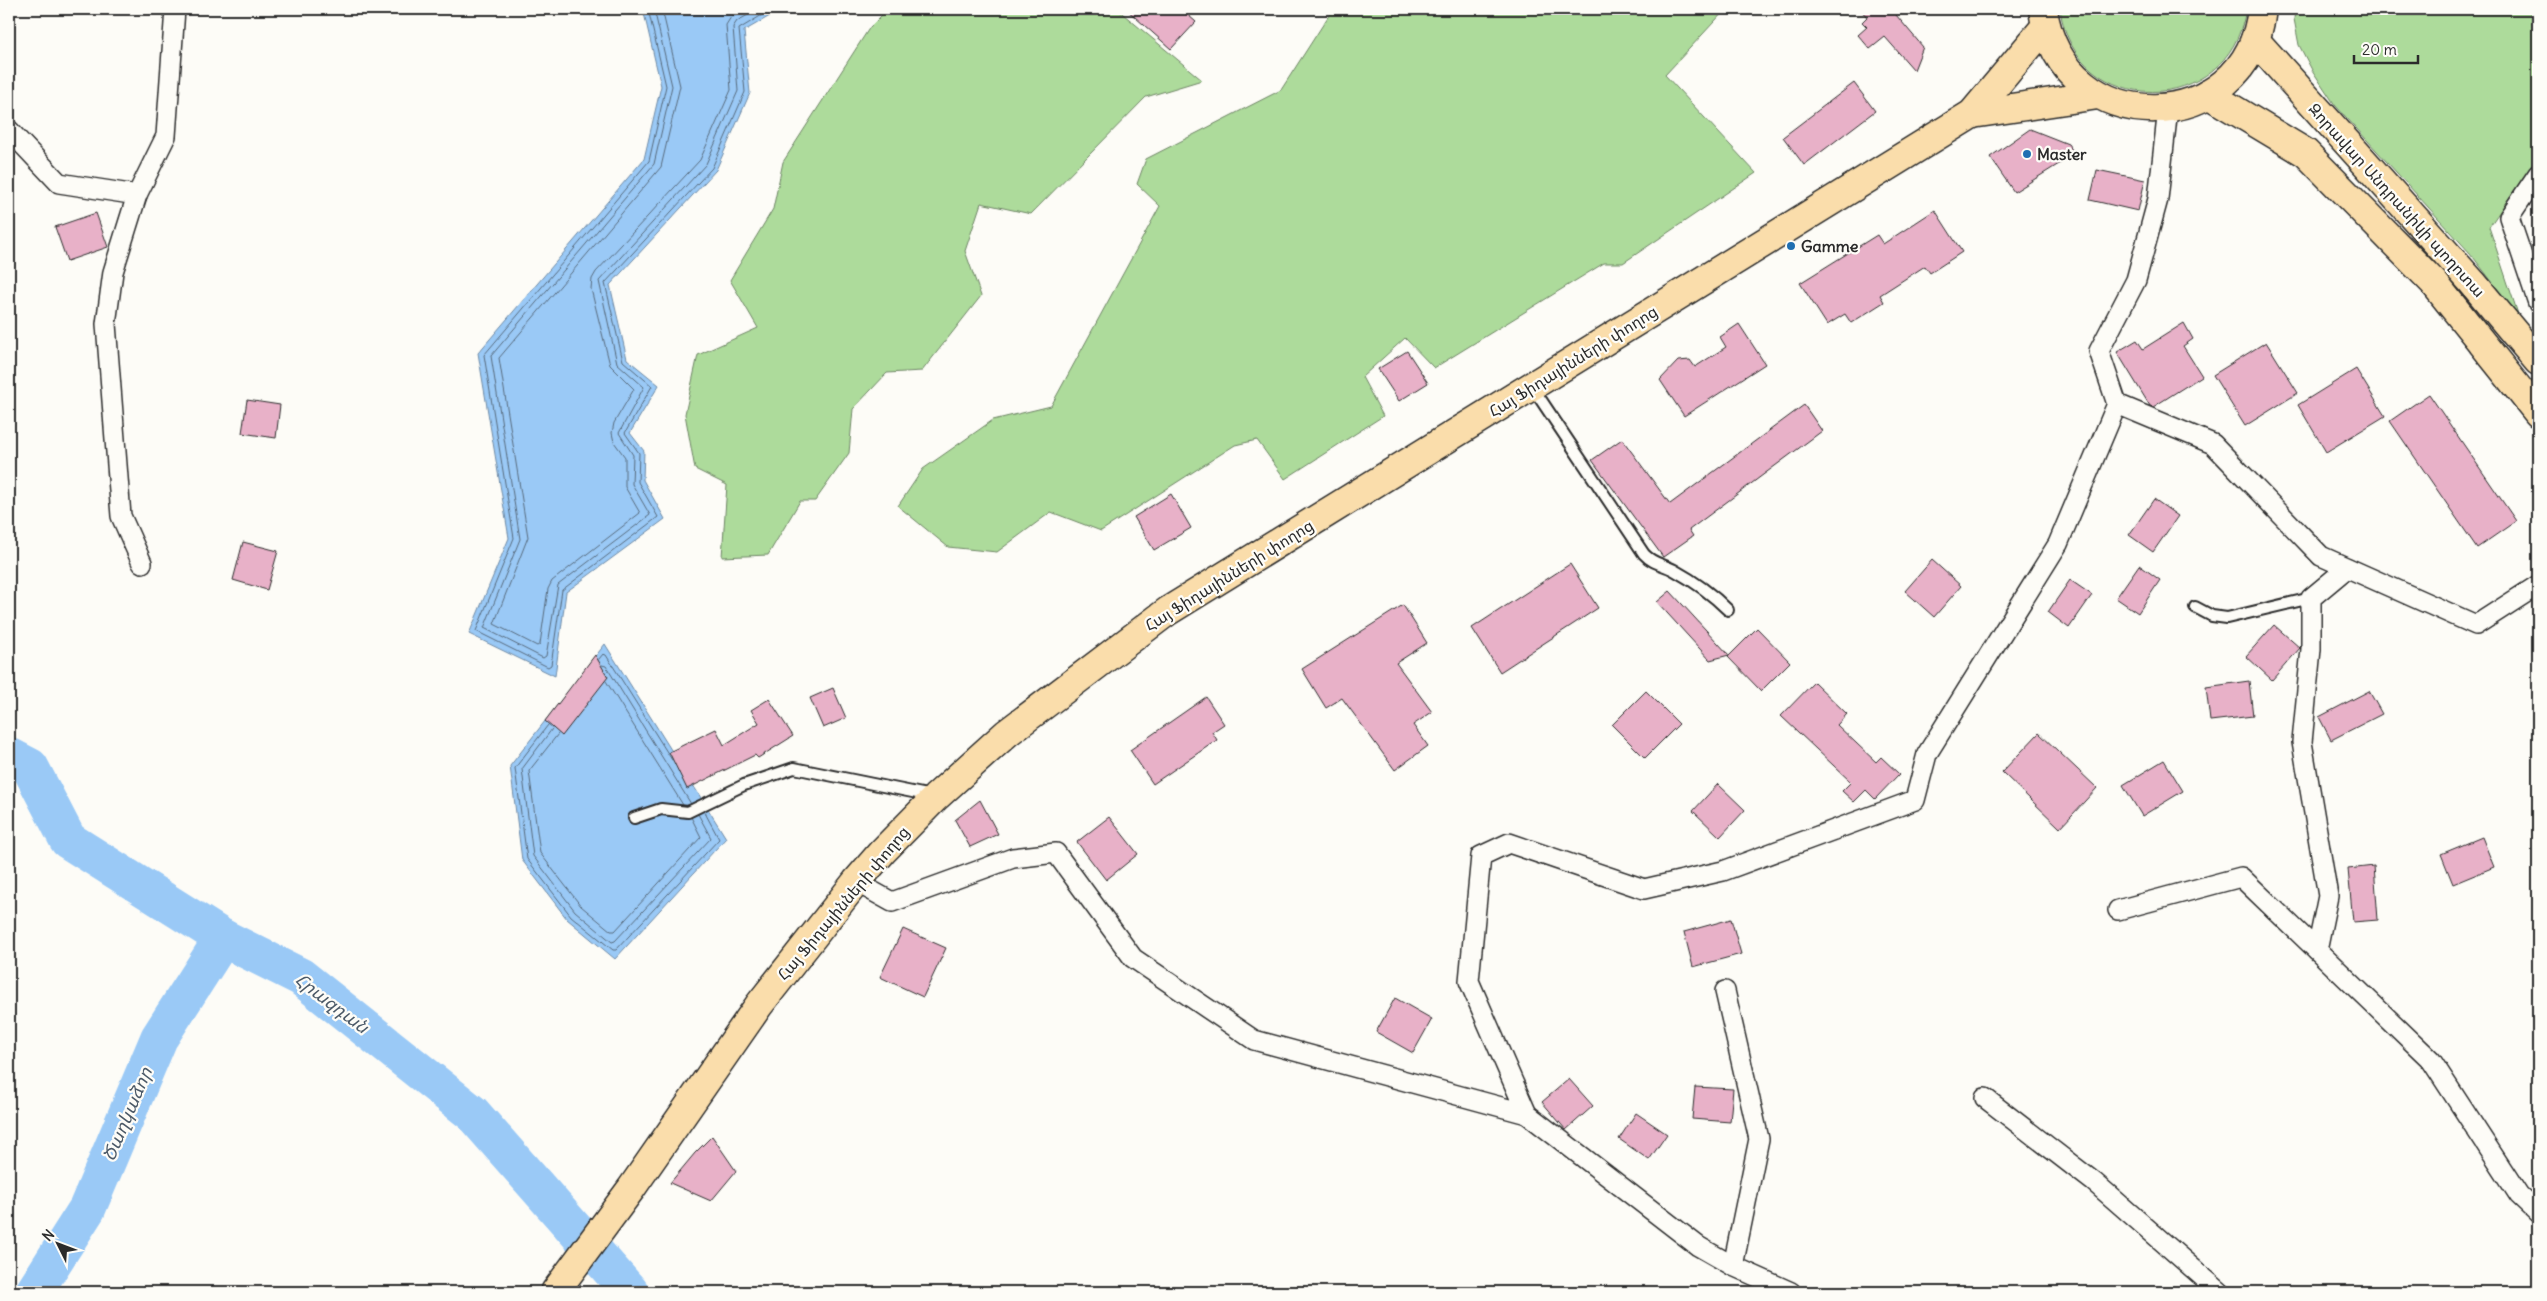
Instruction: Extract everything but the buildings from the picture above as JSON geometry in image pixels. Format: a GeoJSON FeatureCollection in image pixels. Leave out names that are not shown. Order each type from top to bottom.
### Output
{"type":"FeatureCollection","features":[{"type":"Feature","properties":{"kind":"main road"},"geometry":{"type":"LineString","coordinates":[[2044,18],[2056,54],[2075,77],[2098,95],[2120,105],[2136,108],[2168,108],[2186,104],[2208,94],[2227,80],[2243,61],[2255,40],[2262,9]]}},
{"type":"Feature","properties":{"kind":"main road","name":"Հայ Ֆիդայինների փողոց"},"geometry":{"type":"LineString","coordinates":[[555,1292],[631,1189],[759,1005],[856,882],[882,852],[936,797],[1007,733],[1168,611],[1972,114],[2044,18]]}},
{"type":"Feature","properties":{"kind":"main road","name":"Զորավար Անդրանիկի պողոտա"},"geometry":{"type":"LineString","coordinates":[[2255,40],[2472,282],[2538,359]]}},
{"type":"Feature","properties":{"kind":"main road","name":"Զորավար Անդրանիկի պողոտա"},"geometry":{"type":"LineString","coordinates":[[2208,94],[2306,153],[2434,283],[2538,413]]}},
{"type":"Feature","properties":{"kind":"main road","name":"Հայ Ֆիդայինների փողոց"},"geometry":{"type":"LineString","coordinates":[[1972,114],[2098,95]]}},
{"type":"Feature","properties":{"kind":"street"},"geometry":{"type":"LineString","coordinates":[[142,563],[121,516],[106,324],[113,272],[137,195],[166,136],[175,9]]}},
{"type":"Feature","properties":{"kind":"street"},"geometry":{"type":"LineString","coordinates":[[1527,1114],[1469,981],[1481,856],[1509,844],[1644,889],[1723,871],[1915,800],[1927,754],[2058,544],[2117,404],[2099,351],[2136,280],[2158,200],[2168,108]]}},
{"type":"Feature","properties":{"kind":"street"},"geometry":{"type":"LineString","coordinates":[[9,130],[58,183],[137,195]]}},
{"type":"Feature","properties":{"kind":"street"},"geometry":{"type":"LineString","coordinates":[[2538,174],[2509,217],[2538,303]]}},
{"type":"Feature","properties":{"kind":"street"},"geometry":{"type":"LineString","coordinates":[[2117,404],[2213,444],[2321,556],[2476,625],[2538,585]]}},
{"type":"Feature","properties":{"kind":"street"},"geometry":{"type":"LineString","coordinates":[[2317,950],[2328,896],[2302,742],[2311,649],[2311,598],[2348,568]]}},
{"type":"Feature","properties":{"kind":"street"},"geometry":{"type":"LineString","coordinates":[[856,882],[892,902],[1013,858],[1056,853],[1134,958],[1254,1040],[1527,1114],[1698,1246],[1734,1266],[1791,1292]]}},
{"type":"Feature","properties":{"kind":"street"},"geometry":{"type":"LineString","coordinates":[[2118,910],[2241,877],[2431,1060],[2519,1195],[2538,1213]]}},
{"type":"Feature","properties":{"kind":"street"},"geometry":{"type":"LineString","coordinates":[[1725,992],[1759,1139],[1734,1266]]}},
{"type":"Feature","properties":{"kind":"street"},"geometry":{"type":"LineString","coordinates":[[1984,1098],[2094,1182],[2220,1292]]}},
{"type":"Feature","properties":{"kind":"lane"},"geometry":{"type":"LineString","coordinates":[[1533,387],[1644,554],[1651,562],[1673,569],[1710,593],[1728,610]]}},
{"type":"Feature","properties":{"kind":"lane"},"geometry":{"type":"LineString","coordinates":[[2195,607],[2212,616],[2227,618],[2311,598]]}},
{"type":"Feature","properties":{"kind":"lane"},"geometry":{"type":"LineString","coordinates":[[634,818],[661,809],[688,812],[744,785],[794,768],[936,797]]}},
{"type":"Feature","properties":{"kind":"green space"},"geometry":{"type":"Polygon","coordinates":[[[888,9],[1117,9],[1202,80],[1146,97],[1031,214],[981,203],[965,251],[981,296],[922,371],[887,373],[853,409],[849,453],[815,501],[800,501],[768,555],[722,557],[727,485],[695,469],[685,414],[698,355],[758,328],[730,280],[773,209],[783,162],[870,27],[888,9]]]}},
{"type":"Feature","properties":{"kind":"green space"},"geometry":{"type":"Polygon","coordinates":[[[1333,9],[1726,9],[1665,75],[1756,173],[1623,263],[1604,263],[1434,368],[1405,338],[1362,377],[1383,416],[1285,479],[1257,440],[1235,445],[1101,531],[1051,512],[997,552],[948,547],[898,506],[923,469],[993,420],[1051,406],[1160,206],[1137,184],[1146,159],[1281,90],[1333,9]]]}},
{"type":"Feature","properties":{"kind":"green space"},"geometry":{"type":"Polygon","coordinates":[[[2060,9],[2246,9],[2234,45],[2212,71],[2184,86],[2152,92],[2121,86],[2093,71],[2072,45],[2060,9]]]}},
{"type":"Feature","properties":{"kind":"green space"},"geometry":{"type":"Polygon","coordinates":[[[2295,9],[2538,9],[2538,156],[2489,227],[2519,317],[2470,253],[2335,105],[2312,70],[2299,45],[2294,19],[2295,9]]]}},
{"type":"Feature","properties":{"kind":"water"},"geometry":{"type":"Polygon","coordinates":[[[643,9],[782,9],[744,31],[750,93],[716,170],[610,285],[627,359],[659,385],[630,433],[644,451],[643,480],[665,519],[566,592],[555,676],[469,634],[509,538],[478,353],[644,159],[661,86],[643,9]]]}},
{"type":"Feature","properties":{"kind":"water"},"geometry":{"type":"Polygon","coordinates":[[[605,644],[726,838],[615,959],[567,919],[522,860],[510,766],[605,644]]]}},
{"type":"Feature","properties":{"kind":"waterway","name":"Հրազդան"},"geometry":{"type":"LineString","coordinates":[[9,756],[30,767],[68,840],[223,938],[301,977],[472,1113],[630,1292]]}},
{"type":"Feature","properties":{"kind":"waterway","name":"Ծաղկաձոր"},"geometry":{"type":"LineString","coordinates":[[34,1292],[87,1209],[159,1038],[223,938]]}},
{"type":"Feature","properties":{"kind":"place","name":"Master"},"geometry":{"type":"Point","coordinates":[2027,154]}},
{"type":"Feature","properties":{"kind":"place","name":"Gamme"},"geometry":{"type":"Point","coordinates":[1791,246]}}]}
